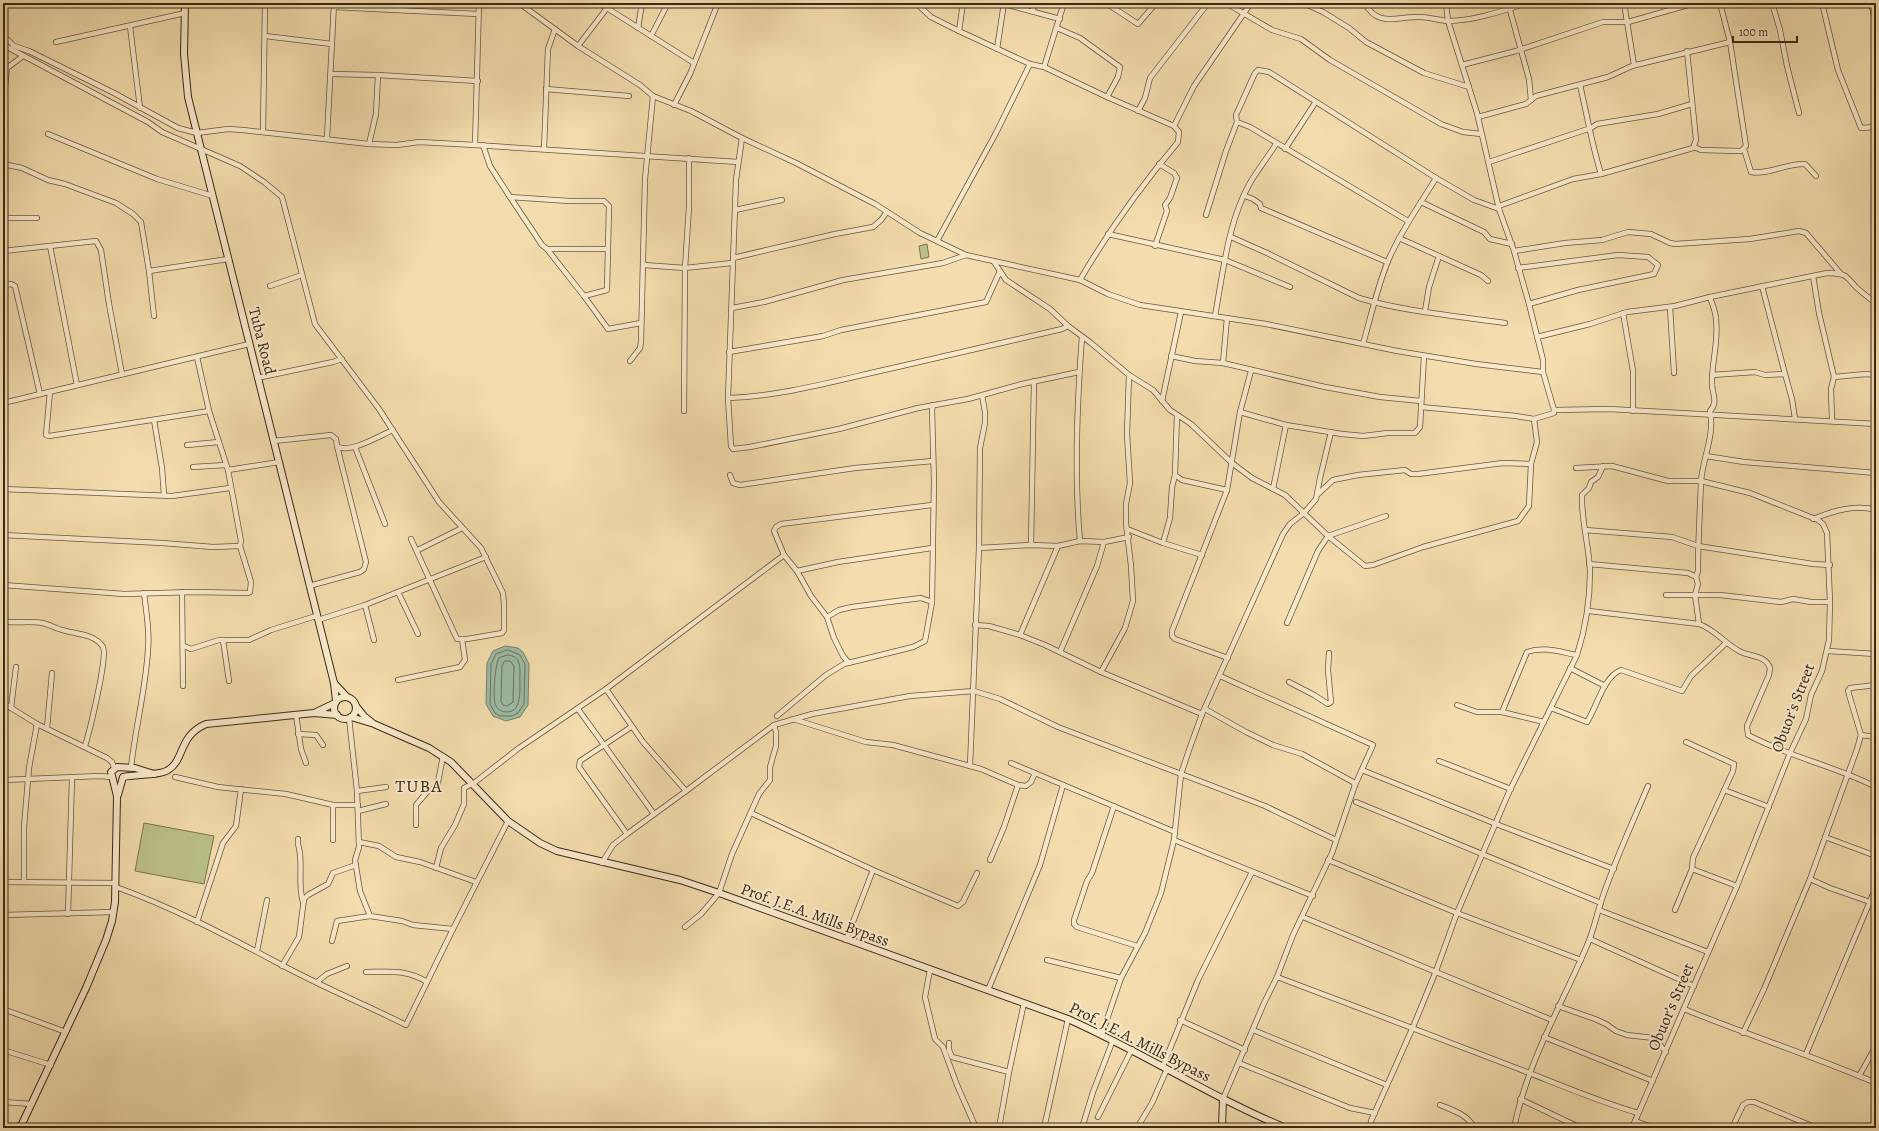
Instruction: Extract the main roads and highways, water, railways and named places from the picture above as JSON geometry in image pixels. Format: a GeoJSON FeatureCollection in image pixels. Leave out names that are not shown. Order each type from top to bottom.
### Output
{"type":"FeatureCollection","features":[{"type":"Feature","properties":{"kind":"water"},"geometry":{"type":"Polygon","coordinates":[[[505,646],[518,648],[523,652],[529,664],[528,705],[520,717],[506,721],[493,716],[486,704],[487,663],[493,651],[505,646]]]}},
{"type":"Feature","properties":{"kind":"district","name":"TUBA"},"geometry":{"type":"Point","coordinates":[419,786]}}]}
